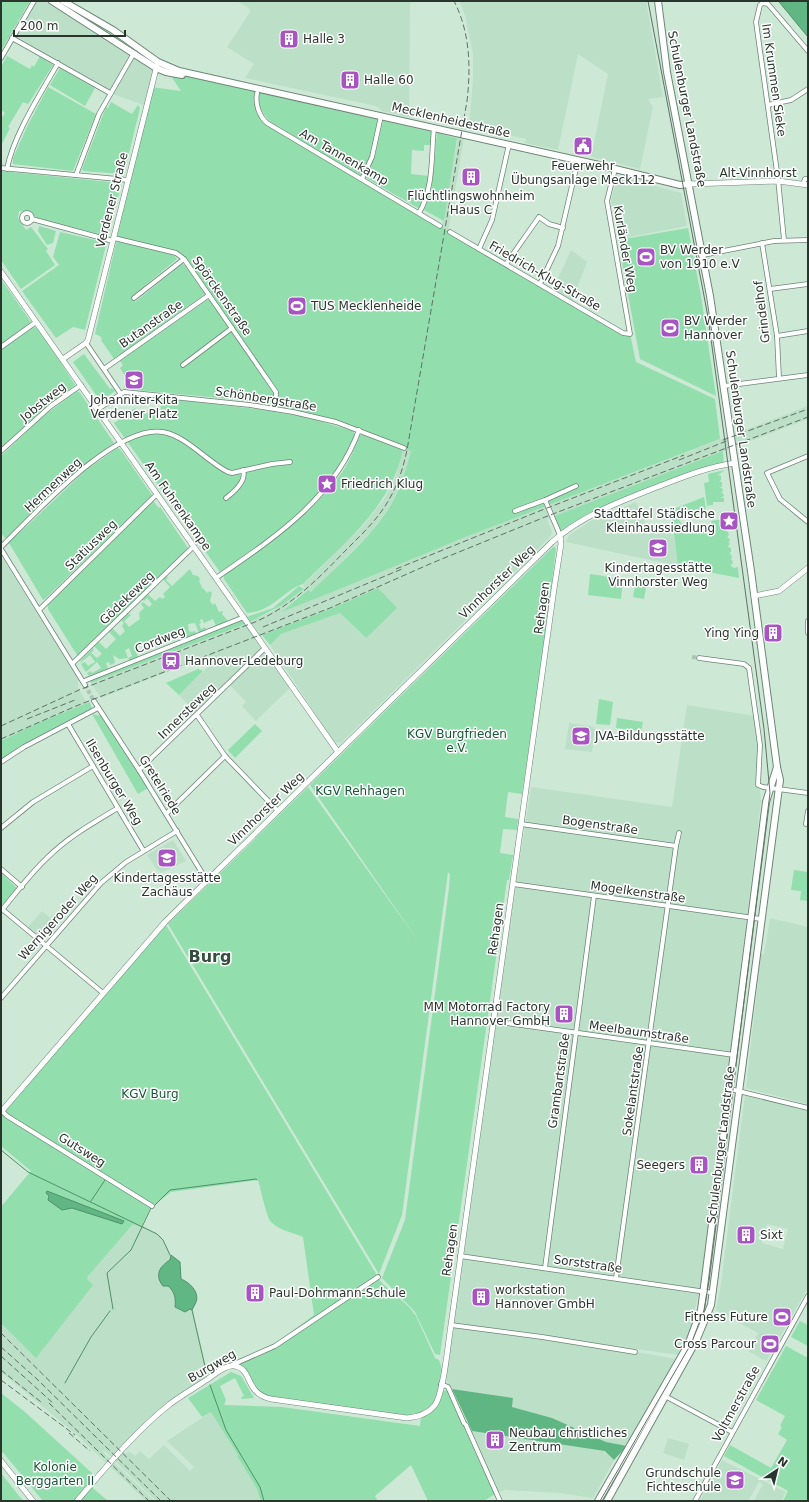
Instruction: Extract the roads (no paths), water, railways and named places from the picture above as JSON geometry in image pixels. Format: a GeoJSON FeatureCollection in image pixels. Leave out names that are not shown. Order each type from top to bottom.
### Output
{"type":"FeatureCollection","features":[{"type":"Feature","properties":{"kind":"main road","name":"Mecklenheidestraße"},"geometry":{"type":"LineString","coordinates":[[52,1],[134,53],[171,73],[207,77],[509,144],[680,184],[690,184]]}},
{"type":"Feature","properties":{"kind":"main road","name":"Mecklenheidestraße"},"geometry":{"type":"LineString","coordinates":[[63,1],[88,16],[157,65]]}},
{"type":"Feature","properties":{"kind":"main road","name":"Schulenburger Landstraße"},"geometry":{"type":"LineString","coordinates":[[598,1501],[702,1329],[713,1293],[780,776],[776,767],[754,596],[724,386],[703,255],[667,72],[658,1]]}},
{"type":"Feature","properties":{"kind":"main road"},"geometry":{"type":"LineString","coordinates":[[78,17],[88,16]]}},
{"type":"Feature","properties":{"kind":"main road","name":"Schulenburger Landstraße"},"geometry":{"type":"LineString","coordinates":[[607,1501],[663,1395],[691,1338],[701,1310],[766,802],[776,767]]}},
{"type":"Feature","properties":{"kind":"street"},"geometry":{"type":"LineString","coordinates":[[1,58],[34,1]]}},
{"type":"Feature","properties":{"kind":"street","name":"Im Krummen Sieke"},"geometry":{"type":"LineString","coordinates":[[784,240],[778,181],[756,22],[760,5],[764,3],[768,4],[808,51]]}},
{"type":"Feature","properties":{"kind":"street"},"geometry":{"type":"LineString","coordinates":[[12,38],[110,93]]}},
{"type":"Feature","properties":{"kind":"street"},"geometry":{"type":"LineString","coordinates":[[76,175],[99,114],[134,53]]}},
{"type":"Feature","properties":{"kind":"street"},"geometry":{"type":"LineString","coordinates":[[7,169],[8,160],[24,125],[58,63]]}},
{"type":"Feature","properties":{"kind":"street","name":"Verdener Straße"},"geometry":{"type":"LineString","coordinates":[[86,343],[157,65]]}},
{"type":"Feature","properties":{"kind":"street"},"geometry":{"type":"LineString","coordinates":[[768,104],[790,100],[808,88]]}},
{"type":"Feature","properties":{"kind":"street","name":"Am Tannenkamp"},"geometry":{"type":"LineString","coordinates":[[256,93],[256,101],[260,117],[267,123],[440,226]]}},
{"type":"Feature","properties":{"kind":"street"},"geometry":{"type":"LineString","coordinates":[[362,179],[372,157],[382,116]]}},
{"type":"Feature","properties":{"kind":"street"},"geometry":{"type":"LineString","coordinates":[[419,213],[429,188],[434,128]]}},
{"type":"Feature","properties":{"kind":"street"},"geometry":{"type":"LineString","coordinates":[[479,249],[492,220],[509,144]]}},
{"type":"Feature","properties":{"kind":"street"},"geometry":{"type":"LineString","coordinates":[[540,284],[551,264],[563,228],[578,160]]}},
{"type":"Feature","properties":{"kind":"street"},"geometry":{"type":"LineString","coordinates":[[1,168],[128,180]]}},
{"type":"Feature","properties":{"kind":"street","name":"Kurländer Weg"},"geometry":{"type":"LineString","coordinates":[[616,169],[607,201],[630,334]]}},
{"type":"Feature","properties":{"kind":"street","name":"Alt-Vinnhorst"},"geometry":{"type":"LineString","coordinates":[[690,184],[778,181],[806,184],[805,179],[808,179]]}},
{"type":"Feature","properties":{"kind":"street"},"geometry":{"type":"LineString","coordinates":[[506,264],[539,217],[548,224],[563,228]]}},
{"type":"Feature","properties":{"kind":"street","name":"Spörckenstraße"},"geometry":{"type":"LineString","coordinates":[[32,219],[176,253],[184,259],[276,392],[275,409]]}},
{"type":"Feature","properties":{"kind":"street","name":"Friedrich-Klug-Straße"},"geometry":{"type":"LineString","coordinates":[[450,232],[623,333],[630,334]]}},
{"type":"Feature","properties":{"kind":"street"},"geometry":{"type":"LineString","coordinates":[[703,255],[762,243],[784,240],[808,240]]}},
{"type":"Feature","properties":{"kind":"street","name":"Grindelhof"},"geometry":{"type":"LineString","coordinates":[[762,243],[777,336],[778,378]]}},
{"type":"Feature","properties":{"kind":"street"},"geometry":{"type":"LineString","coordinates":[[134,298],[184,259]]}},
{"type":"Feature","properties":{"kind":"street","name":"Am Fuhrenkampe"},"geometry":{"type":"LineString","coordinates":[[1,272],[98,408],[193,547],[338,752]]}},
{"type":"Feature","properties":{"kind":"street"},"geometry":{"type":"LineString","coordinates":[[770,289],[808,284]]}},
{"type":"Feature","properties":{"kind":"street","name":"Butanstraße"},"geometry":{"type":"LineString","coordinates":[[104,369],[209,295]]}},
{"type":"Feature","properties":{"kind":"street"},"geometry":{"type":"LineString","coordinates":[[1,347],[36,322]]}},
{"type":"Feature","properties":{"kind":"street"},"geometry":{"type":"LineString","coordinates":[[183,365],[232,328]]}},
{"type":"Feature","properties":{"kind":"street"},"geometry":{"type":"LineString","coordinates":[[777,336],[808,331]]}},
{"type":"Feature","properties":{"kind":"street"},"geometry":{"type":"LineString","coordinates":[[63,359],[86,343],[120,393],[98,408]]}},
{"type":"Feature","properties":{"kind":"street"},"geometry":{"type":"LineString","coordinates":[[724,386],[808,375]]}},
{"type":"Feature","properties":{"kind":"street","name":"Jobstweg"},"geometry":{"type":"LineString","coordinates":[[1,451],[51,406],[81,385]]}},
{"type":"Feature","properties":{"kind":"street","name":"Schönbergstraße"},"geometry":{"type":"LineString","coordinates":[[120,393],[197,399],[275,409],[311,416],[359,430],[404,448]]}},
{"type":"Feature","properties":{"kind":"street"},"geometry":{"type":"LineString","coordinates":[[216,578],[267,543],[310,505],[342,467],[359,430]]}},
{"type":"Feature","properties":{"kind":"street"},"geometry":{"type":"LineString","coordinates":[[121,441],[147,433],[162,432],[177,438],[228,472],[290,462]]}},
{"type":"Feature","properties":{"kind":"street","name":"Hermenweg"},"geometry":{"type":"LineString","coordinates":[[1,548],[75,476],[121,441]]}},
{"type":"Feature","properties":{"kind":"street"},"geometry":{"type":"LineString","coordinates":[[808,456],[767,473],[780,499],[808,522]]}},
{"type":"Feature","properties":{"kind":"street","name":"Vinnhorster Weg"},"geometry":{"type":"LineString","coordinates":[[1,1111],[155,933],[560,535],[579,521],[608,506],[709,467],[735,463]]}},
{"type":"Feature","properties":{"kind":"street"},"geometry":{"type":"LineString","coordinates":[[226,498],[242,480],[244,474],[243,470]]}},
{"type":"Feature","properties":{"kind":"street"},"geometry":{"type":"LineString","coordinates":[[515,511],[576,486]]}},
{"type":"Feature","properties":{"kind":"street","name":"Statiusweg"},"geometry":{"type":"LineString","coordinates":[[39,610],[157,494]]}},
{"type":"Feature","properties":{"kind":"street"},"geometry":{"type":"LineString","coordinates":[[545,500],[560,535]]}},
{"type":"Feature","properties":{"kind":"street","name":"Rehagen"},"geometry":{"type":"LineString","coordinates":[[232,1366],[240,1368],[245,1372],[253,1389],[262,1397],[408,1418],[421,1415],[432,1408],[438,1399],[451,1325],[561,544],[560,535]]}},
{"type":"Feature","properties":{"kind":"street","name":"Gödekeweg"},"geometry":{"type":"LineString","coordinates":[[73,663],[193,547]]}},
{"type":"Feature","properties":{"kind":"street"},"geometry":{"type":"LineString","coordinates":[[1,548],[73,663]]}},
{"type":"Feature","properties":{"kind":"street"},"geometry":{"type":"LineString","coordinates":[[754,596],[774,593],[782,589],[808,568]]}},
{"type":"Feature","properties":{"kind":"street","name":"Cordweg"},"geometry":{"type":"LineString","coordinates":[[73,663],[85,683],[244,618]]}},
{"type":"Feature","properties":{"kind":"street"},"geometry":{"type":"LineString","coordinates":[[808,621],[808,633]]}},
{"type":"Feature","properties":{"kind":"street","name":"Innersteweg"},"geometry":{"type":"LineString","coordinates":[[139,770],[265,648]]}},
{"type":"Feature","properties":{"kind":"street"},"geometry":{"type":"LineString","coordinates":[[699,658],[744,664],[750,668],[760,745],[757,782],[760,786],[769,788],[808,793]]}},
{"type":"Feature","properties":{"kind":"street","name":"Gretelriede"},"geometry":{"type":"LineString","coordinates":[[94,701],[98,708],[102,711],[207,881]]}},
{"type":"Feature","properties":{"kind":"street"},"geometry":{"type":"LineString","coordinates":[[1,762],[98,708]]}},
{"type":"Feature","properties":{"kind":"street"},"geometry":{"type":"LineString","coordinates":[[197,715],[225,756],[278,811]]}},
{"type":"Feature","properties":{"kind":"street","name":"Ilsenburger Weg"},"geometry":{"type":"LineString","coordinates":[[68,724],[143,850]]}},
{"type":"Feature","properties":{"kind":"street"},"geometry":{"type":"LineString","coordinates":[[168,812],[225,756]]}},
{"type":"Feature","properties":{"kind":"street"},"geometry":{"type":"LineString","coordinates":[[1,828],[38,799],[93,766]]}},
{"type":"Feature","properties":{"kind":"street"},"geometry":{"type":"LineString","coordinates":[[102,993],[2,910],[46,859],[63,844],[83,829],[118,808]]}},
{"type":"Feature","properties":{"kind":"street"},"geometry":{"type":"LineString","coordinates":[[806,824],[808,810]]}},
{"type":"Feature","properties":{"kind":"street","name":"Bogenstraße"},"geometry":{"type":"LineString","coordinates":[[521,824],[676,846]]}},
{"type":"Feature","properties":{"kind":"street","name":"Wernigeroder Weg"},"geometry":{"type":"LineString","coordinates":[[1,998],[100,883],[143,850],[177,831]]}},
{"type":"Feature","properties":{"kind":"street"},"geometry":{"type":"LineString","coordinates":[[669,906],[676,846],[679,833]]}},
{"type":"Feature","properties":{"kind":"street"},"geometry":{"type":"LineString","coordinates":[[1,869],[22,886]]}},
{"type":"Feature","properties":{"kind":"street","name":"Mogelkenstraße"},"geometry":{"type":"LineString","coordinates":[[513,884],[761,919]]}},
{"type":"Feature","properties":{"kind":"street","name":"Grambartstraße"},"geometry":{"type":"LineString","coordinates":[[545,1268],[594,896]]}},
{"type":"Feature","properties":{"kind":"street","name":"Sokelantstraße"},"geometry":{"type":"LineString","coordinates":[[616,1278],[669,906]]}},
{"type":"Feature","properties":{"kind":"street","name":"Meelbaumstraße"},"geometry":{"type":"LineString","coordinates":[[493,1021],[734,1055]]}},
{"type":"Feature","properties":{"kind":"street"},"geometry":{"type":"LineString","coordinates":[[730,1089],[808,1108]]}},
{"type":"Feature","properties":{"kind":"street","name":"Gutsweg"},"geometry":{"type":"LineString","coordinates":[[1,1111],[152,1206]]}},
{"type":"Feature","properties":{"kind":"street","name":"Sorststraße"},"geometry":{"type":"LineString","coordinates":[[460,1256],[713,1293]]}},
{"type":"Feature","properties":{"kind":"street","name":"Burgweg"},"geometry":{"type":"LineString","coordinates":[[77,1501],[98,1476],[160,1412],[210,1377],[275,1346],[378,1277]]}},
{"type":"Feature","properties":{"kind":"street","name":"Voltmerstraße"},"geometry":{"type":"LineString","coordinates":[[695,1501],[808,1296]]}},
{"type":"Feature","properties":{"kind":"street"},"geometry":{"type":"LineString","coordinates":[[451,1325],[542,1337],[635,1352]]}},
{"type":"Feature","properties":{"kind":"street"},"geometry":{"type":"LineString","coordinates":[[441,1384],[448,1387],[500,1501]]}},
{"type":"Feature","properties":{"kind":"street"},"geometry":{"type":"LineString","coordinates":[[663,1395],[732,1432]]}},
{"type":"Feature","properties":{"kind":"street"},"geometry":{"type":"LineString","coordinates":[[1,1461],[33,1501]]}},
{"type":"Feature","properties":{"kind":"waterway"},"geometry":{"type":"LineString","coordinates":[[1,1150],[28,1172],[157,1234],[163,1240],[170,1255]]}},
{"type":"Feature","properties":{"kind":"waterway"},"geometry":{"type":"LineString","coordinates":[[91,1201],[105,1180]]}},
{"type":"Feature","properties":{"kind":"waterway"},"geometry":{"type":"LineString","coordinates":[[155,1205],[170,1190],[257,1180]]}},
{"type":"Feature","properties":{"kind":"waterway"},"geometry":{"type":"LineString","coordinates":[[113,1309],[107,1273],[131,1250],[151,1208]]}},
{"type":"Feature","properties":{"kind":"waterway"},"geometry":{"type":"LineString","coordinates":[[192,1310],[207,1375]]}},
{"type":"Feature","properties":{"kind":"waterway"},"geometry":{"type":"LineString","coordinates":[[65,1383],[91,1337],[110,1311]]}},
{"type":"Feature","properties":{"kind":"waterway"},"geometry":{"type":"LineString","coordinates":[[210,1385],[226,1430],[260,1487],[264,1501]]}},
{"type":"Feature","properties":{"kind":"tunnel"},"geometry":{"type":"LineString","coordinates":[[692,657],[699,658]]}},
{"type":"Feature","properties":{"kind":"tunnel"},"geometry":{"type":"LineString","coordinates":[[85,685],[94,701]]}},
{"type":"Feature","properties":{"kind":"tram line"},"geometry":{"type":"LineString","coordinates":[[600,1501],[691,1344],[704,1310],[709,1281],[770,793],[764,729],[708,317],[648,1]]}},
{"type":"Feature","properties":{"kind":"railway"},"geometry":{"type":"LineString","coordinates":[[1,726],[79,690],[255,622],[281,608],[315,581],[368,528],[387,503],[399,478],[407,450],[467,101],[469,75],[468,50],[463,25],[454,1]]}},
{"type":"Feature","properties":{"kind":"railway"},"geometry":{"type":"LineString","coordinates":[[723,440],[808,409]]}},
{"type":"Feature","properties":{"kind":"railway"},"geometry":{"type":"LineString","coordinates":[[1,739],[76,706],[330,608],[432,563],[545,517],[808,417]]}},
{"type":"Feature","properties":{"kind":"railway"},"geometry":{"type":"LineString","coordinates":[[679,460],[729,440]]}},
{"type":"Feature","properties":{"kind":"railway"},"geometry":{"type":"LineString","coordinates":[[396,569],[684,455]]}},
{"type":"Feature","properties":{"kind":"railway"},"geometry":{"type":"LineString","coordinates":[[263,627],[402,569]]}},
{"type":"Feature","properties":{"kind":"railway"},"geometry":{"type":"LineString","coordinates":[[27,719],[75,700]]}},
{"type":"Feature","properties":{"kind":"railway"},"geometry":{"type":"LineString","coordinates":[[1,1333],[171,1501]]}},
{"type":"Feature","properties":{"kind":"railway"},"geometry":{"type":"LineString","coordinates":[[1,1347],[38,1380],[161,1501]]}},
{"type":"Feature","properties":{"kind":"railway"},"geometry":{"type":"LineString","coordinates":[[1,1356],[54,1404]]}},
{"type":"Feature","properties":{"kind":"railway"},"geometry":{"type":"LineString","coordinates":[[1,1370],[41,1402]]}},
{"type":"Feature","properties":{"kind":"railway"},"geometry":{"type":"LineString","coordinates":[[1,1380],[75,1435]]}},
{"type":"Feature","properties":{"kind":"railway"},"geometry":{"type":"LineString","coordinates":[[49,1403],[149,1501]]}},
{"type":"Feature","properties":{"kind":"railway"},"geometry":{"type":"LineString","coordinates":[[69,1433],[90,1451]]}},
{"type":"Feature","properties":{"kind":"place","name":"Halle 3"},"geometry":{"type":"Point","coordinates":[289,39]}},
{"type":"Feature","properties":{"kind":"place","name":"Halle 60"},"geometry":{"type":"Point","coordinates":[350,80]}},
{"type":"Feature","properties":{"kind":"place","name":"Feuerwehr Übungsanlage Meck112"},"geometry":{"type":"Point","coordinates":[583,146]}},
{"type":"Feature","properties":{"kind":"place","name":"Flüchtlingswohnheim Haus C"},"geometry":{"type":"Point","coordinates":[471,177]}},
{"type":"Feature","properties":{"kind":"place","name":"BV Werder von 1910 e.V"},"geometry":{"type":"Point","coordinates":[646,257]}},
{"type":"Feature","properties":{"kind":"place","name":"TUS Mecklenheide"},"geometry":{"type":"Point","coordinates":[297,306]}},
{"type":"Feature","properties":{"kind":"place","name":"BV Werder Hannover"},"geometry":{"type":"Point","coordinates":[670,328]}},
{"type":"Feature","properties":{"kind":"place","name":"Johanniter-Kita Verdener Platz"},"geometry":{"type":"Point","coordinates":[134,380]}},
{"type":"Feature","properties":{"kind":"place","name":"Friedrich Klug"},"geometry":{"type":"Point","coordinates":[327,484]}},
{"type":"Feature","properties":{"kind":"place","name":"Stadttafel Städische Kleinhaussiedlung"},"geometry":{"type":"Point","coordinates":[729,521]}},
{"type":"Feature","properties":{"kind":"place","name":"Kindertagesstätte Vinnhorster Weg"},"geometry":{"type":"Point","coordinates":[658,548]}},
{"type":"Feature","properties":{"kind":"place","name":"Ying Ying"},"geometry":{"type":"Point","coordinates":[773,633]}},
{"type":"Feature","properties":{"kind":"place","name":"Hannover-Ledeburg"},"geometry":{"type":"Point","coordinates":[171,661]}},
{"type":"Feature","properties":{"kind":"place","name":"JVA-Bildungsstätte"},"geometry":{"type":"Point","coordinates":[581,736]}},
{"type":"Feature","properties":{"kind":"place","name":"Kindertagesstätte Zachäus"},"geometry":{"type":"Point","coordinates":[167,858]}},
{"type":"Feature","properties":{"kind":"place","name":"MM Motorrad Factory Hannover GmbH"},"geometry":{"type":"Point","coordinates":[564,1014]}},
{"type":"Feature","properties":{"kind":"place","name":"Seegers"},"geometry":{"type":"Point","coordinates":[699,1165]}},
{"type":"Feature","properties":{"kind":"place","name":"Sixt"},"geometry":{"type":"Point","coordinates":[746,1235]}},
{"type":"Feature","properties":{"kind":"place","name":"Paul-Dohrmann-Schule"},"geometry":{"type":"Point","coordinates":[255,1293]}},
{"type":"Feature","properties":{"kind":"place","name":"workstation Hannover GmbH"},"geometry":{"type":"Point","coordinates":[481,1297]}},
{"type":"Feature","properties":{"kind":"place","name":"Fitness Future"},"geometry":{"type":"Point","coordinates":[782,1317]}},
{"type":"Feature","properties":{"kind":"place","name":"Cross Parcour"},"geometry":{"type":"Point","coordinates":[770,1344]}},
{"type":"Feature","properties":{"kind":"place","name":"Neubau christliches Zentrum"},"geometry":{"type":"Point","coordinates":[495,1440]}},
{"type":"Feature","properties":{"kind":"place","name":"Grundschule Fichteschule"},"geometry":{"type":"Point","coordinates":[735,1480]}},
{"type":"Feature","properties":{"kind":"district","name":"Burg"},"geometry":{"type":"Point","coordinates":[210,956]}},
{"type":"Feature","properties":{"kind":"park label","name":"KGV Burgfrieden e.V."},"geometry":{"type":"Point","coordinates":[457,741]}},
{"type":"Feature","properties":{"kind":"park label","name":"KGV Rehhagen"},"geometry":{"type":"Point","coordinates":[360,791]}},
{"type":"Feature","properties":{"kind":"park label","name":"KGV Burg"},"geometry":{"type":"Point","coordinates":[150,1094]}},
{"type":"Feature","properties":{"kind":"park label","name":"Kolonie Berggarten II"},"geometry":{"type":"Point","coordinates":[55,1474]}}]}
